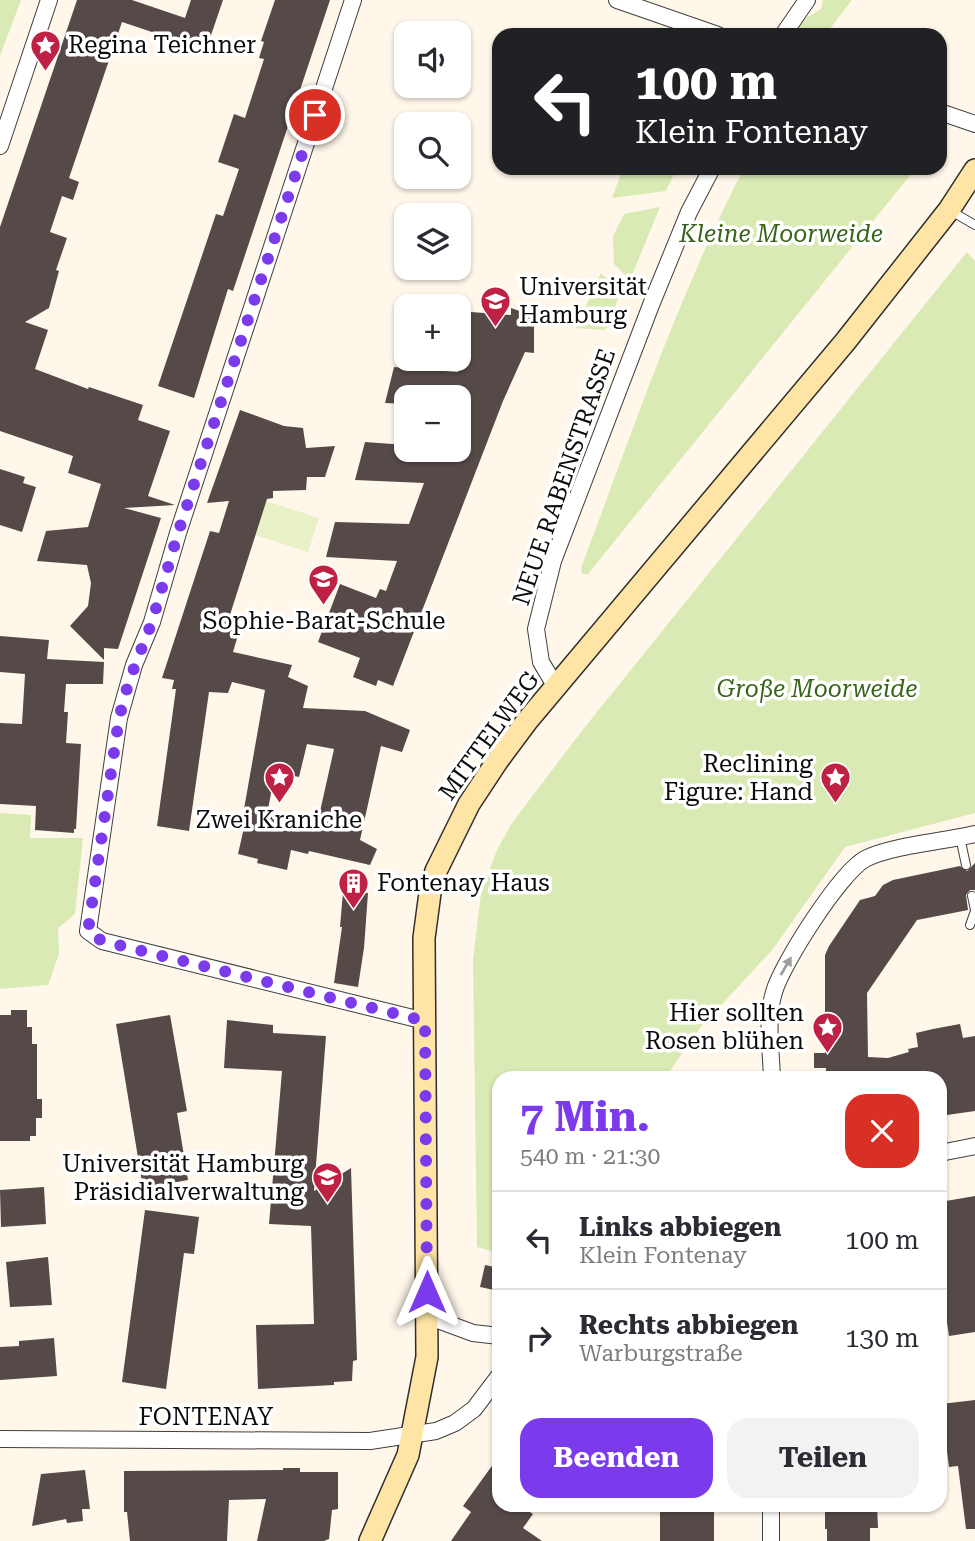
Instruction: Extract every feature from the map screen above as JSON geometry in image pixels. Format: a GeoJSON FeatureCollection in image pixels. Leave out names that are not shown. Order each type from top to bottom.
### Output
{"type":"FeatureCollection","features":[{"type":"Feature","properties":{"kind":"street"},"geometry":{"type":"LineString","coordinates":[[0,146],[49,0]]}},
{"type":"Feature","properties":{"kind":"street"},"geometry":{"type":"LineString","coordinates":[[353,0],[178,533],[152,622],[129,681],[119,718],[88,931],[102,941],[425,1021]]}},
{"type":"Feature","properties":{"kind":"street"},"geometry":{"type":"LineString","coordinates":[[617,0],[698,28]]}},
{"type":"Feature","properties":{"kind":"street"},"geometry":{"type":"LineString","coordinates":[[788,28],[807,0]]}},
{"type":"Feature","properties":{"kind":"street"},"geometry":{"type":"LineString","coordinates":[[947,114],[975,124]]}},
{"type":"Feature","properties":{"kind":"street","name":"MITTELWEG"},"geometry":{"type":"LineString","coordinates":[[370,1541],[403,1469],[413,1435],[427,1357],[424,938],[436,871],[469,804],[498,760],[845,342],[949,210],[975,170]]}},
{"type":"Feature","properties":{"kind":"street","name":"NEUE RABENSTRASSE"},"geometry":{"type":"LineString","coordinates":[[556,687],[541,662],[536,629],[553,561],[650,306],[689,212],[708,175]]}},
{"type":"Feature","properties":{"kind":"street","name":"MITTELWEG"},"geometry":{"type":"LineString","coordinates":[[949,210],[975,190]]}},
{"type":"Feature","properties":{"kind":"street"},"geometry":{"type":"LineString","coordinates":[[772,1071],[771,1004],[779,977],[852,868],[878,854],[967,836]]}},
{"type":"Feature","properties":{"kind":"street"},"geometry":{"type":"LineString","coordinates":[[947,1152],[975,1146]]}},
{"type":"Feature","properties":{"kind":"street"},"geometry":{"type":"LineString","coordinates":[[427,1316],[472,1333],[492,1334]]}},
{"type":"Feature","properties":{"kind":"street","name":"FONTENAY"},"geometry":{"type":"LineString","coordinates":[[0,1439],[370,1441],[436,1431],[463,1418],[474,1409],[492,1385]]}},
{"type":"Feature","properties":{"kind":"street"},"geometry":{"type":"LineString","coordinates":[[771,1512],[771,1541]]}},
{"type":"Feature","properties":{"kind":"lane"},"geometry":{"type":"LineString","coordinates":[[949,210],[975,225]]}},
{"type":"Feature","properties":{"kind":"lane"},"geometry":{"type":"LineString","coordinates":[[966,865],[967,836]]}},
{"type":"Feature","properties":{"kind":"lane"},"geometry":{"type":"LineString","coordinates":[[970,925],[975,911],[972,897]]}},
{"type":"Feature","properties":{"kind":"green space"},"geometry":{"type":"Polygon","coordinates":[[[0,0],[21,0],[0,56],[0,0]]]}},
{"type":"Feature","properties":{"kind":"green space"},"geometry":{"type":"Polygon","coordinates":[[[823,0],[852,0],[830,28],[797,28],[821,9],[823,0]]]}},
{"type":"Feature","properties":{"kind":"green space"},"geometry":{"type":"Polygon","coordinates":[[[620,175],[674,175],[666,191],[612,198],[620,175]]]}},
{"type":"Feature","properties":{"kind":"green space","name":"Kleine Moorweide"},"geometry":{"type":"Polygon","coordinates":[[[740,175],[910,175],[588,574],[582,574],[581,568],[638,416],[677,315],[740,175]]]}},
{"type":"Feature","properties":{"kind":"green space"},"geometry":{"type":"Polygon","coordinates":[[[660,207],[630,280],[614,264],[613,236],[624,214],[660,207]]]}},
{"type":"Feature","properties":{"kind":"green space","name":"Große Moorweide"},"geometry":{"type":"Polygon","coordinates":[[[967,252],[975,261],[975,813],[845,847],[773,949],[700,1028],[670,1071],[492,1071],[492,1251],[477,1247],[473,960],[481,893],[497,850],[512,823],[581,732],[967,252]]]}},
{"type":"Feature","properties":{"kind":"green space"},"geometry":{"type":"Polygon","coordinates":[[[601,273],[621,291],[607,328],[576,328],[601,273]]]}},
{"type":"Feature","properties":{"kind":"green space"},"geometry":{"type":"Polygon","coordinates":[[[266,501],[319,518],[308,552],[255,535],[266,501]]]}},
{"type":"Feature","properties":{"kind":"green space"},"geometry":{"type":"Polygon","coordinates":[[[0,813],[31,815],[30,838],[83,838],[75,914],[58,928],[59,954],[48,985],[0,989],[0,813]]]}},
{"type":"Feature","properties":{"kind":"building"},"geometry":{"type":"Polygon","coordinates":[[[77,0],[132,0],[185,18],[191,0],[223,0],[206,50],[122,22],[69,178],[79,182],[73,200],[62,196],[50,232],[67,238],[56,270],[59,271],[49,308],[25,322],[48,330],[35,369],[88,389],[89,387],[143,405],[138,420],[170,431],[148,496],[175,505],[124,508],[161,518],[118,649],[104,648],[104,660],[70,626],[88,606],[91,583],[87,565],[37,561],[46,531],[88,527],[101,484],[68,473],[73,456],[0,431],[0,227],[77,0]]]}},
{"type":"Feature","properties":{"kind":"building"},"geometry":{"type":"Polygon","coordinates":[[[275,0],[330,0],[233,291],[228,289],[194,398],[158,386],[216,214],[223,216],[239,169],[218,162],[234,114],[245,118],[264,59],[259,58],[264,42],[261,41],[275,0]]]}},
{"type":"Feature","properties":{"kind":"building"},"geometry":{"type":"Polygon","coordinates":[[[511,308],[534,316],[534,353],[525,352],[503,401],[393,686],[378,680],[376,686],[353,677],[360,658],[318,642],[340,584],[376,598],[380,589],[386,591],[397,561],[326,557],[335,522],[409,524],[424,483],[355,480],[365,442],[394,444],[394,462],[471,462],[471,385],[394,385],[394,403],[385,403],[394,367],[394,371],[471,371],[471,312],[511,315],[511,308]]]}},
{"type":"Feature","properties":{"kind":"building"},"geometry":{"type":"Polygon","coordinates":[[[240,410],[284,426],[303,428],[306,448],[335,446],[325,477],[307,477],[306,490],[273,491],[273,498],[267,499],[228,621],[241,625],[233,652],[292,665],[288,677],[308,686],[303,708],[365,711],[410,730],[402,752],[381,746],[360,840],[377,849],[370,865],[309,851],[308,854],[291,850],[287,870],[257,863],[258,859],[238,854],[248,810],[244,809],[265,690],[232,682],[228,693],[209,692],[189,831],[157,826],[176,689],[172,689],[174,680],[162,678],[210,531],[219,533],[229,501],[207,503],[240,410]],[[307,744],[299,777],[275,772],[267,815],[317,825],[334,749],[307,744]]]}},
{"type":"Feature","properties":{"kind":"building"},"geometry":{"type":"Polygon","coordinates":[[[0,469],[25,477],[23,483],[36,487],[22,532],[0,525],[0,469]]]}},
{"type":"Feature","properties":{"kind":"building"},"geometry":{"type":"Polygon","coordinates":[[[0,636],[49,640],[47,659],[104,662],[103,684],[66,684],[66,743],[81,744],[74,833],[35,830],[36,806],[0,804],[0,723],[22,724],[25,674],[0,672],[0,636]]]}},
{"type":"Feature","properties":{"kind":"building"},"geometry":{"type":"Polygon","coordinates":[[[975,863],[975,890],[970,890],[966,895],[968,910],[917,920],[867,993],[868,1057],[888,1058],[909,1052],[908,1049],[918,1047],[916,1033],[960,1024],[963,1038],[975,1036],[975,1111],[947,1115],[947,1071],[826,1071],[826,1068],[814,1068],[814,1053],[825,1053],[825,955],[860,900],[875,896],[883,885],[893,880],[960,866],[967,871],[975,863]]]}},
{"type":"Feature","properties":{"kind":"building"},"geometry":{"type":"Polygon","coordinates":[[[343,892],[368,893],[358,987],[334,983],[342,927],[343,892]]]}},
{"type":"Feature","properties":{"kind":"building"},"geometry":{"type":"Polygon","coordinates":[[[11,1010],[27,1010],[27,1027],[32,1027],[32,1044],[37,1044],[37,1099],[42,1099],[42,1118],[36,1118],[36,1136],[30,1136],[30,1141],[0,1141],[0,1015],[11,1015],[11,1010]]]}},
{"type":"Feature","properties":{"kind":"building"},"geometry":{"type":"Polygon","coordinates":[[[170,1015],[187,1111],[177,1113],[188,1180],[143,1188],[116,1024],[170,1015]]]}},
{"type":"Feature","properties":{"kind":"building","name":"Universität Hamburg Präsidialverwaltung"},"geometry":{"type":"Polygon","coordinates":[[[227,1020],[273,1025],[273,1033],[326,1036],[314,1191],[351,1168],[357,1360],[353,1361],[352,1381],[334,1382],[334,1385],[258,1389],[256,1325],[314,1324],[311,1226],[269,1224],[282,1071],[224,1068],[227,1020]]]}},
{"type":"Feature","properties":{"kind":"building"},"geometry":{"type":"Polygon","coordinates":[[[44,1187],[46,1224],[1,1227],[0,1190],[44,1187]]]}},
{"type":"Feature","properties":{"kind":"building"},"geometry":{"type":"Polygon","coordinates":[[[975,1196],[975,1332],[949,1336],[947,1322],[947,1201],[975,1196]]]}},
{"type":"Feature","properties":{"kind":"building"},"geometry":{"type":"Polygon","coordinates":[[[145,1210],[199,1217],[194,1254],[184,1253],[166,1389],[122,1382],[145,1210]]]}},
{"type":"Feature","properties":{"kind":"building"},"geometry":{"type":"Polygon","coordinates":[[[48,1257],[52,1305],[10,1307],[6,1262],[48,1257]]]}},
{"type":"Feature","properties":{"kind":"building"},"geometry":{"type":"Polygon","coordinates":[[[485,1265],[492,1266],[492,1290],[480,1287],[485,1265]]]}},
{"type":"Feature","properties":{"kind":"building"},"geometry":{"type":"Polygon","coordinates":[[[54,1338],[57,1376],[0,1380],[0,1347],[19,1346],[19,1341],[54,1338]]]}},
{"type":"Feature","properties":{"kind":"building"},"geometry":{"type":"Polygon","coordinates":[[[975,1400],[975,1529],[966,1529],[958,1466],[949,1467],[947,1403],[975,1400]]]}},
{"type":"Feature","properties":{"kind":"building"},"geometry":{"type":"Polygon","coordinates":[[[492,1466],[492,1512],[530,1512],[533,1514],[523,1528],[542,1541],[451,1541],[471,1512],[463,1506],[492,1466]]]}},
{"type":"Feature","properties":{"kind":"building"},"geometry":{"type":"Polygon","coordinates":[[[300,1468],[300,1472],[338,1472],[338,1509],[332,1510],[329,1539],[257,1541],[266,1499],[229,1500],[227,1541],[130,1541],[127,1512],[124,1512],[124,1471],[300,1468]]]}},
{"type":"Feature","properties":{"kind":"building"},"geometry":{"type":"Polygon","coordinates":[[[85,1470],[90,1509],[82,1509],[83,1521],[67,1523],[66,1519],[32,1526],[41,1474],[85,1470]]]}},
{"type":"Feature","properties":{"kind":"building"},"geometry":{"type":"Polygon","coordinates":[[[660,1512],[714,1512],[714,1541],[660,1541],[660,1512]]]}},
{"type":"Feature","properties":{"kind":"building"},"geometry":{"type":"Polygon","coordinates":[[[825,1512],[877,1512],[878,1528],[870,1528],[870,1541],[827,1541],[825,1512]]]}},
{"type":"Feature","properties":{"kind":"place","name":"Regina Teichner"},"geometry":{"type":"Point","coordinates":[45,72]}},
{"type":"Feature","properties":{"kind":"place","name":"Universität Hamburg"},"geometry":{"type":"Point","coordinates":[496,328]}},
{"type":"Feature","properties":{"kind":"place","name":"Sophie-Barat-Schule"},"geometry":{"type":"Point","coordinates":[324,606]}},
{"type":"Feature","properties":{"kind":"place","name":"Zwei Kraniche"},"geometry":{"type":"Point","coordinates":[279,805]}},
{"type":"Feature","properties":{"kind":"place","name":"Reclining Figure: Hand"},"geometry":{"type":"Point","coordinates":[836,805]}},
{"type":"Feature","properties":{"kind":"place","name":"Fontenay Haus"},"geometry":{"type":"Point","coordinates":[354,910]}},
{"type":"Feature","properties":{"kind":"place","name":"Hier sollten Rosen blühen"},"geometry":{"type":"Point","coordinates":[827,1054]}},
{"type":"Feature","properties":{"kind":"place","name":"Universität Hamburg Präsidialverwaltung"},"geometry":{"type":"Point","coordinates":[327,1205]}},
{"type":"Feature","properties":{"kind":"route"},"geometry":{"type":"LineString","coordinates":[[315,115],[178,533],[152,622],[125,695],[119,718],[88,931],[102,941],[425,1021],[427,1292]]}}]}
